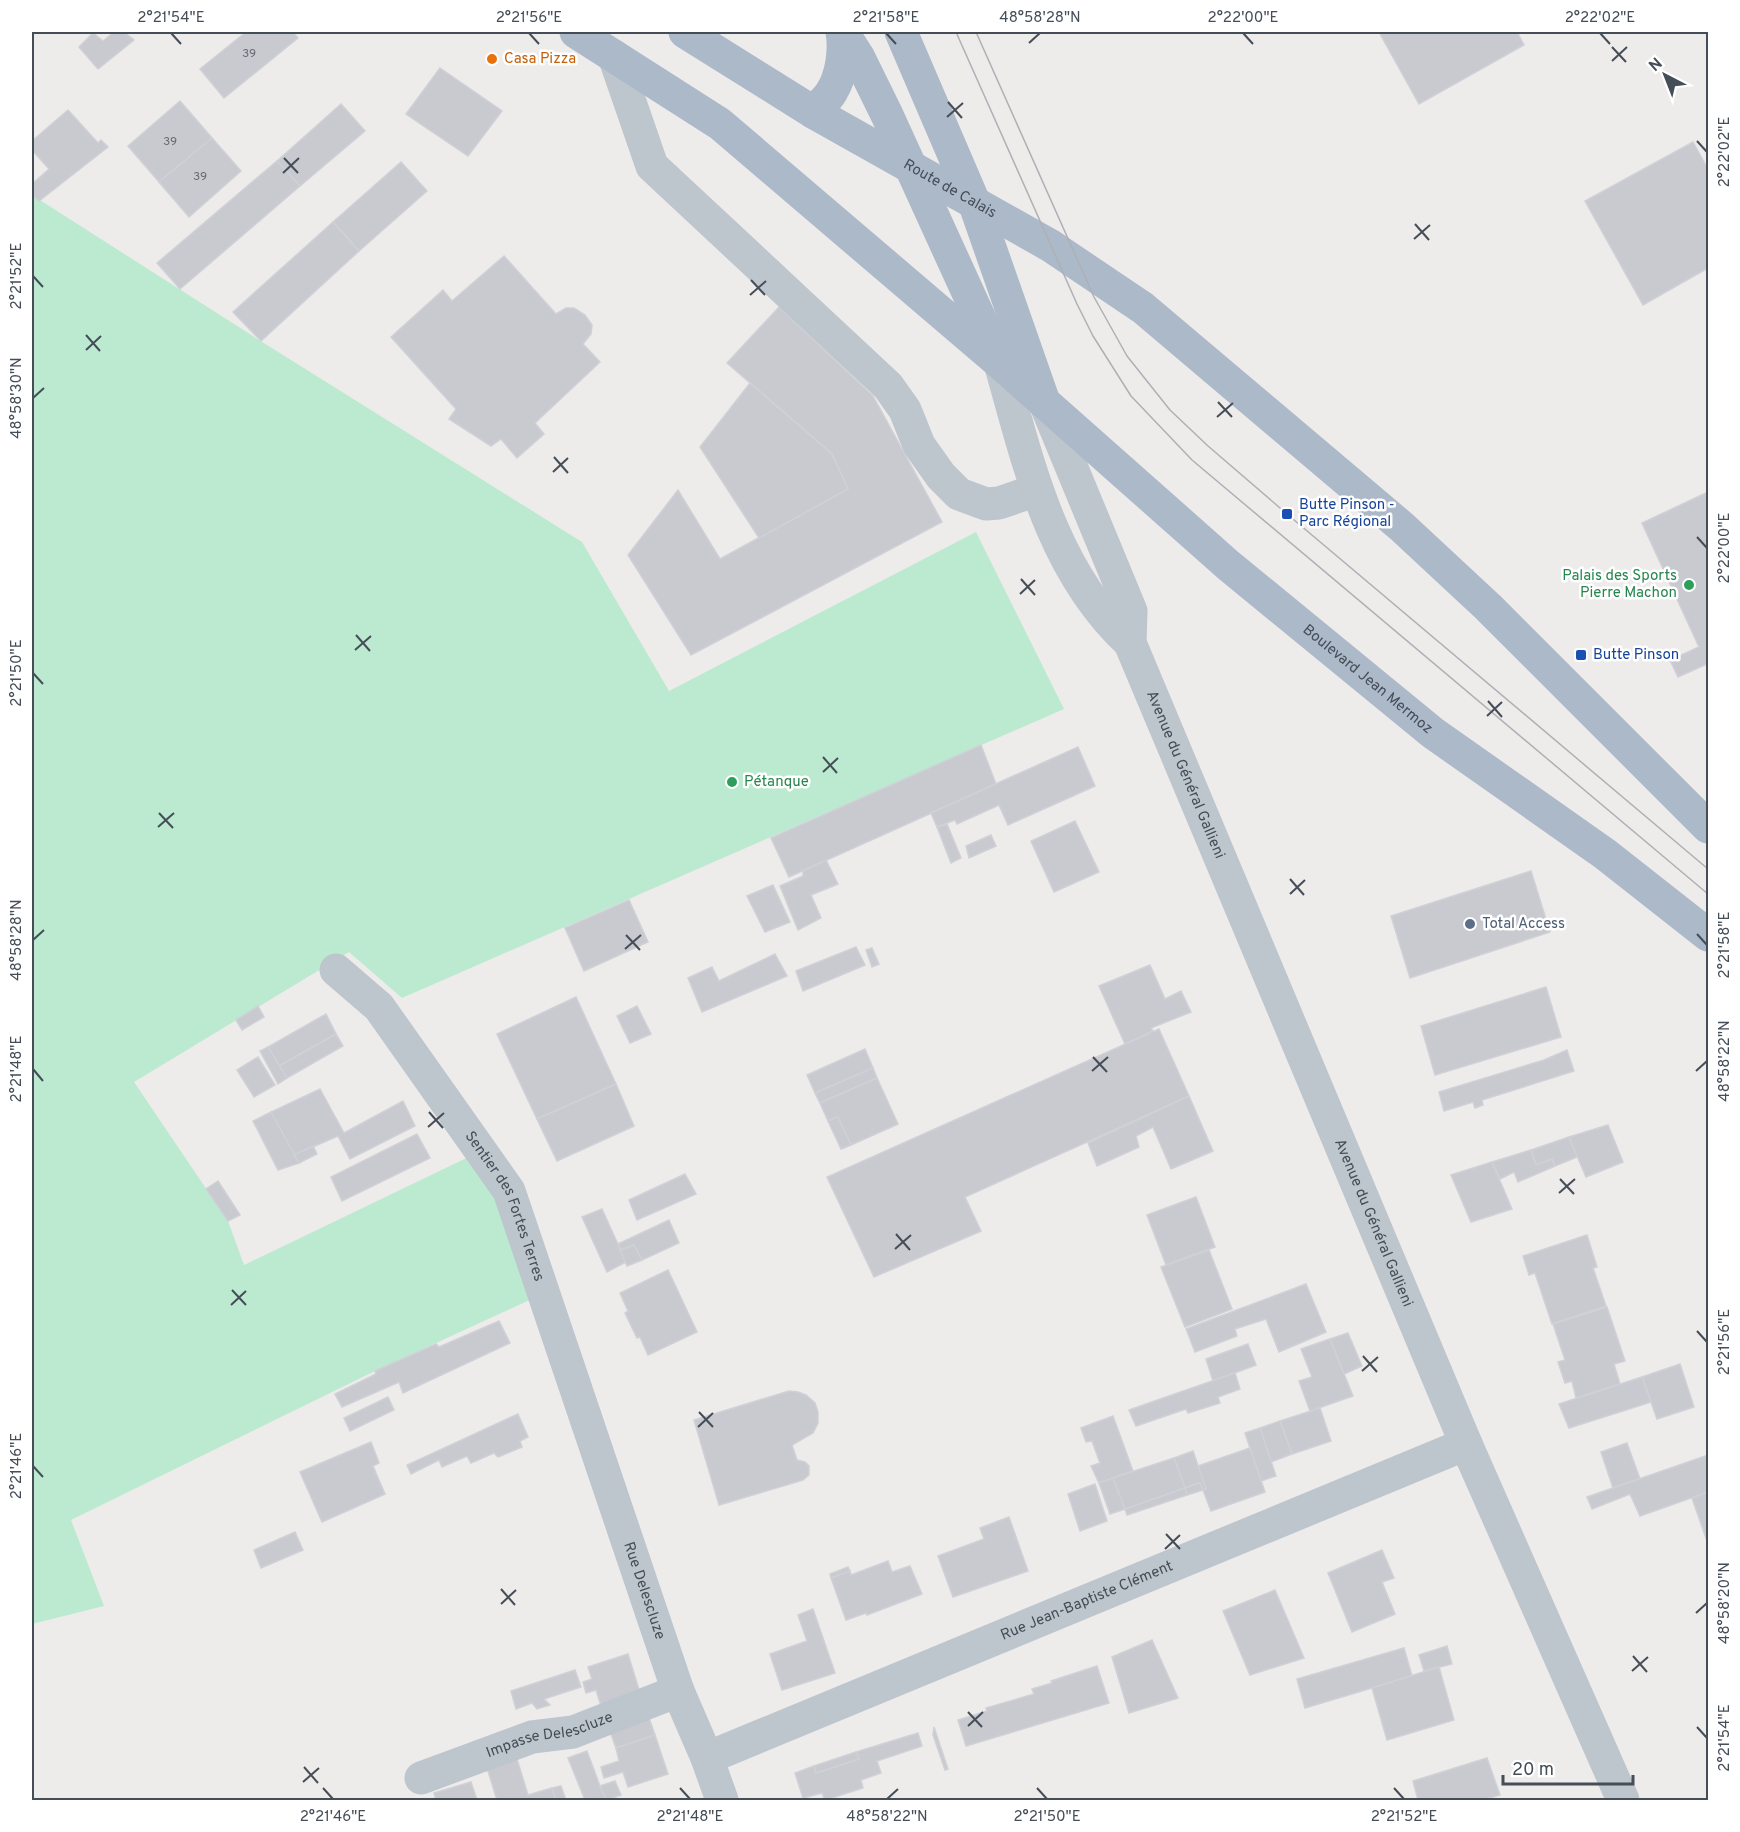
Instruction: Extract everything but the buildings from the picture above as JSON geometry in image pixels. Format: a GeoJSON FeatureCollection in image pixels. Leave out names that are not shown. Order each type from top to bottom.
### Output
{"type":"FeatureCollection","features":[{"type":"Feature","properties":{"kind":"main road"},"geometry":{"type":"LineString","coordinates":[[576,32],[720,124],[1045,403]]}},
{"type":"Feature","properties":{"kind":"main road","name":"Route de Calais"},"geometry":{"type":"LineString","coordinates":[[685,32],[813,112],[1051,246],[1118,290],[1402,527],[1488,607],[1708,827]]}},
{"type":"Feature","properties":{"kind":"main road"},"geometry":{"type":"LineString","coordinates":[[843,32],[859,58],[912,167],[1000,363]]}},
{"type":"Feature","properties":{"kind":"main road"},"geometry":{"type":"LineString","coordinates":[[813,112],[832,92],[838,78],[843,32]]}},
{"type":"Feature","properties":{"kind":"main road"},"geometry":{"type":"LineString","coordinates":[[901,32],[974,202],[1045,403]]}},
{"type":"Feature","properties":{"kind":"main road","name":"Boulevard Jean Mermoz"},"geometry":{"type":"LineString","coordinates":[[1045,403],[1228,565],[1443,740],[1605,854],[1708,935]]}},
{"type":"Feature","properties":{"kind":"street"},"geometry":{"type":"LineString","coordinates":[[614,56],[652,166],[888,386],[905,410],[919,445],[941,477],[960,494],[986,504],[999,503],[1037,490]]}},
{"type":"Feature","properties":{"kind":"street","name":"Avenue du Général Gallieni"},"geometry":{"type":"LineString","coordinates":[[1000,363],[1037,490],[1057,537],[1082,585],[1108,622],[1130,643],[1466,1444],[1623,1800]]}},
{"type":"Feature","properties":{"kind":"street","name":"Avenue du Général Gallieni"},"geometry":{"type":"LineString","coordinates":[[1045,403],[1131,611],[1130,643]]}},
{"type":"Feature","properties":{"kind":"street","name":"Sentier des Fortes Terres"},"geometry":{"type":"LineString","coordinates":[[336,970],[379,1007],[509,1191],[572,1378]]}},
{"type":"Feature","properties":{"kind":"street","name":"Rue Delescluze"},"geometry":{"type":"LineString","coordinates":[[572,1378],[678,1691],[707,1758],[722,1800]]}},
{"type":"Feature","properties":{"kind":"street","name":"Rue Jean-Baptiste Clément"},"geometry":{"type":"LineString","coordinates":[[707,1758],[1466,1444]]}},
{"type":"Feature","properties":{"kind":"street","name":"Impasse Delescluze"},"geometry":{"type":"LineString","coordinates":[[421,1778],[532,1737],[573,1732],[678,1691]]}},
{"type":"Feature","properties":{"kind":"green space"},"geometry":{"type":"Polygon","coordinates":[[[32,195],[582,542],[669,691],[976,532],[1064,709],[402,998],[349,952],[134,1082],[228,1221],[244,1265],[479,1152],[558,1287],[375,1371],[71,1520],[104,1606],[32,1624],[32,195]]]}},
{"type":"Feature","properties":{"kind":"tram line"},"geometry":{"type":"LineString","coordinates":[[956,32],[1077,304],[1093,336],[1131,396],[1192,460],[1708,894]]}},
{"type":"Feature","properties":{"kind":"tram line"},"geometry":{"type":"LineString","coordinates":[[976,32],[1094,297],[1127,356],[1170,410],[1287,514],[1708,869]]}},
{"type":"Feature","properties":{"kind":"place","name":"Casa Pizza"},"geometry":{"type":"Point","coordinates":[492,59]}},
{"type":"Feature","properties":{"kind":"place","name":"Butte Pinson - Parc Régional"},"geometry":{"type":"Point","coordinates":[1287,514]}},
{"type":"Feature","properties":{"kind":"place","name":"Palais des Sports Pierre Machon"},"geometry":{"type":"Point","coordinates":[1689,585]}},
{"type":"Feature","properties":{"kind":"place","name":"Butte Pinson"},"geometry":{"type":"Point","coordinates":[1581,655]}},
{"type":"Feature","properties":{"kind":"place","name":"Pétanque"},"geometry":{"type":"Point","coordinates":[732,782]}},
{"type":"Feature","properties":{"kind":"place","name":"Total Access"},"geometry":{"type":"Point","coordinates":[1470,924]}}]}
